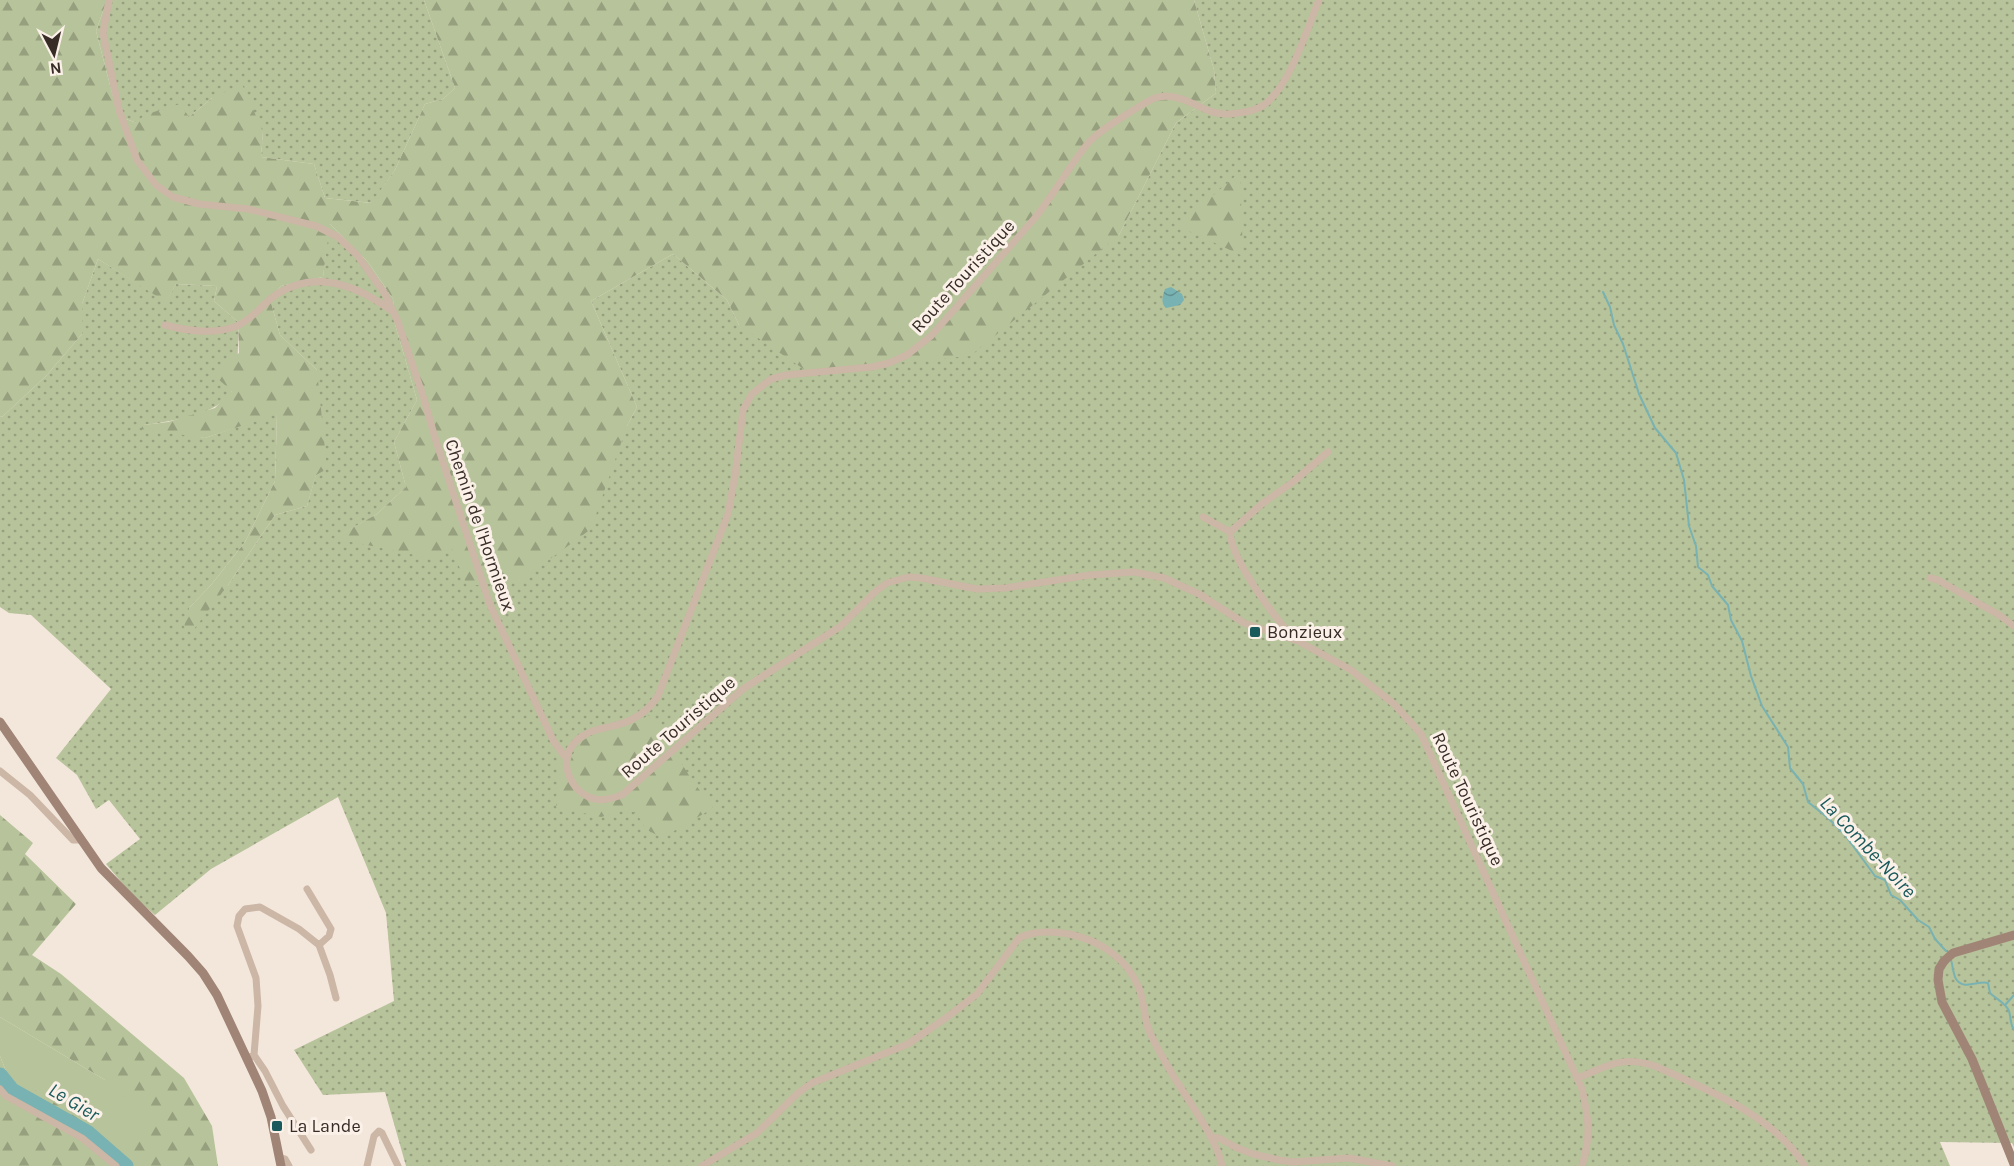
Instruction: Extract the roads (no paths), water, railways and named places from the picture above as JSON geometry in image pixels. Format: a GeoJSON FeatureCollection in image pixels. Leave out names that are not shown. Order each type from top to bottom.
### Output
{"type":"FeatureCollection","features":[{"type":"Feature","properties":{"kind":"main road"},"geometry":{"type":"LineString","coordinates":[[0,722],[80,840],[109,877],[202,973],[251,1057],[269,1111],[280,1162]]}},
{"type":"Feature","properties":{"kind":"main road"},"geometry":{"type":"LineString","coordinates":[[2014,935],[1953,953],[1939,969],[1938,980],[1942,1002],[1972,1059],[2014,1164]]}},
{"type":"Feature","properties":{"kind":"street","name":"Chemin de l'Hormieux"},"geometry":{"type":"LineString","coordinates":[[109,0],[103,33],[119,110],[137,160],[156,185],[173,197],[190,202],[248,209],[316,226],[339,237],[357,255],[385,294],[394,313],[424,399],[490,606],[554,742],[566,758]]}},
{"type":"Feature","properties":{"kind":"street","name":"Route Touristique"},"geometry":{"type":"LineString","coordinates":[[1319,0],[1288,75],[1274,95],[1254,111],[1231,114],[1214,113],[1177,97],[1166,96],[1144,104],[1092,139],[1050,200],[920,346],[907,355],[872,367],[778,377],[771,379],[752,394],[743,410],[728,514],[658,696],[651,707],[629,721],[588,732],[579,737],[566,758],[568,772],[574,785],[583,794],[595,799],[610,799],[622,795],[743,689],[841,626],[876,591],[898,579],[921,578],[967,588],[989,589],[1090,575],[1134,572],[1181,584],[1251,626],[1290,638],[1351,670],[1394,704],[1421,734],[1578,1078],[1588,1116],[1588,1142],[1582,1166]]}},
{"type":"Feature","properties":{"kind":"street"},"geometry":{"type":"LineString","coordinates":[[165,325],[202,332],[234,327],[245,322],[276,295],[287,289],[321,282],[334,282],[361,291],[394,313]]}},
{"type":"Feature","properties":{"kind":"street"},"geometry":{"type":"LineString","coordinates":[[1230,532],[1263,503],[1329,452]]}},
{"type":"Feature","properties":{"kind":"street"},"geometry":{"type":"LineString","coordinates":[[1203,517],[1230,532]]}},
{"type":"Feature","properties":{"kind":"street"},"geometry":{"type":"LineString","coordinates":[[1230,532],[1232,547],[1267,606],[1289,633],[1290,638]]}},
{"type":"Feature","properties":{"kind":"street"},"geometry":{"type":"LineString","coordinates":[[1930,578],[1938,580],[2014,626]]}},
{"type":"Feature","properties":{"kind":"street"},"geometry":{"type":"LineString","coordinates":[[0,771],[30,795],[73,840],[80,840]]}},
{"type":"Feature","properties":{"kind":"street"},"geometry":{"type":"LineString","coordinates":[[307,888],[331,929],[329,936],[319,945]]}},
{"type":"Feature","properties":{"kind":"street"},"geometry":{"type":"LineString","coordinates":[[311,1150],[283,1106],[265,1071],[251,1057],[258,1006],[254,971],[237,926],[239,916],[245,909],[260,907],[299,929],[319,945],[336,998]]}},
{"type":"Feature","properties":{"kind":"street"},"geometry":{"type":"LineString","coordinates":[[702,1166],[756,1133],[812,1083],[908,1044],[977,993],[1019,938],[1029,933],[1042,932],[1062,933],[1095,941],[1127,968],[1140,989],[1149,1030],[1155,1043],[1219,1153],[1222,1166]]}},
{"type":"Feature","properties":{"kind":"street"},"geometry":{"type":"LineString","coordinates":[[1578,1078],[1624,1061],[1655,1066],[1740,1107],[1783,1139],[1805,1166]]}},
{"type":"Feature","properties":{"kind":"street"},"geometry":{"type":"LineString","coordinates":[[0,1089],[6,1096],[82,1138],[116,1166]]}},
{"type":"Feature","properties":{"kind":"street"},"geometry":{"type":"LineString","coordinates":[[367,1166],[374,1136],[379,1131],[398,1166]]}},
{"type":"Feature","properties":{"kind":"street"},"geometry":{"type":"LineString","coordinates":[[1210,1137],[1219,1138],[1235,1148],[1279,1160],[1293,1162],[1349,1158],[1392,1166]]}},
{"type":"Feature","properties":{"kind":"street"},"geometry":{"type":"LineString","coordinates":[[280,1162],[285,1159],[289,1166]]}},
{"type":"Feature","properties":{"kind":"water"},"geometry":{"type":"Polygon","coordinates":[[[1171,287],[1182,294],[1184,300],[1180,305],[1166,308],[1163,304],[1163,296],[1165,289],[1171,287]]]}},
{"type":"Feature","properties":{"kind":"waterway","name":"La Combe-Noire"},"geometry":{"type":"LineString","coordinates":[[1603,292],[1639,394],[1655,428],[1676,453],[1684,480],[1689,526],[1696,546],[1698,567],[1708,575],[1712,586],[1728,605],[1731,620],[1742,641],[1762,706],[1788,747],[1790,768],[1803,784],[1808,802],[1845,835],[1875,876],[1885,880],[1891,895],[1900,900],[1918,920],[1929,927],[1935,939],[1946,951]]}},
{"type":"Feature","properties":{"kind":"waterway","name":"La Combe-Noire"},"geometry":{"type":"LineString","coordinates":[[1951,960],[1955,977],[1959,982],[1967,985],[1988,983],[1990,993],[2008,1008],[2014,1030]]}},
{"type":"Feature","properties":{"kind":"waterway"},"geometry":{"type":"LineString","coordinates":[[2006,1004],[2014,995]]}},
{"type":"Feature","properties":{"kind":"waterway","name":"Le Gier"},"geometry":{"type":"LineString","coordinates":[[0,1075],[12,1090],[87,1132],[126,1166]]}},
{"type":"Feature","properties":{"kind":"place","name":"Bonzieux"},"geometry":{"type":"Point","coordinates":[1255,632]}},
{"type":"Feature","properties":{"kind":"place","name":"La Lande"},"geometry":{"type":"Point","coordinates":[277,1126]}}]}
